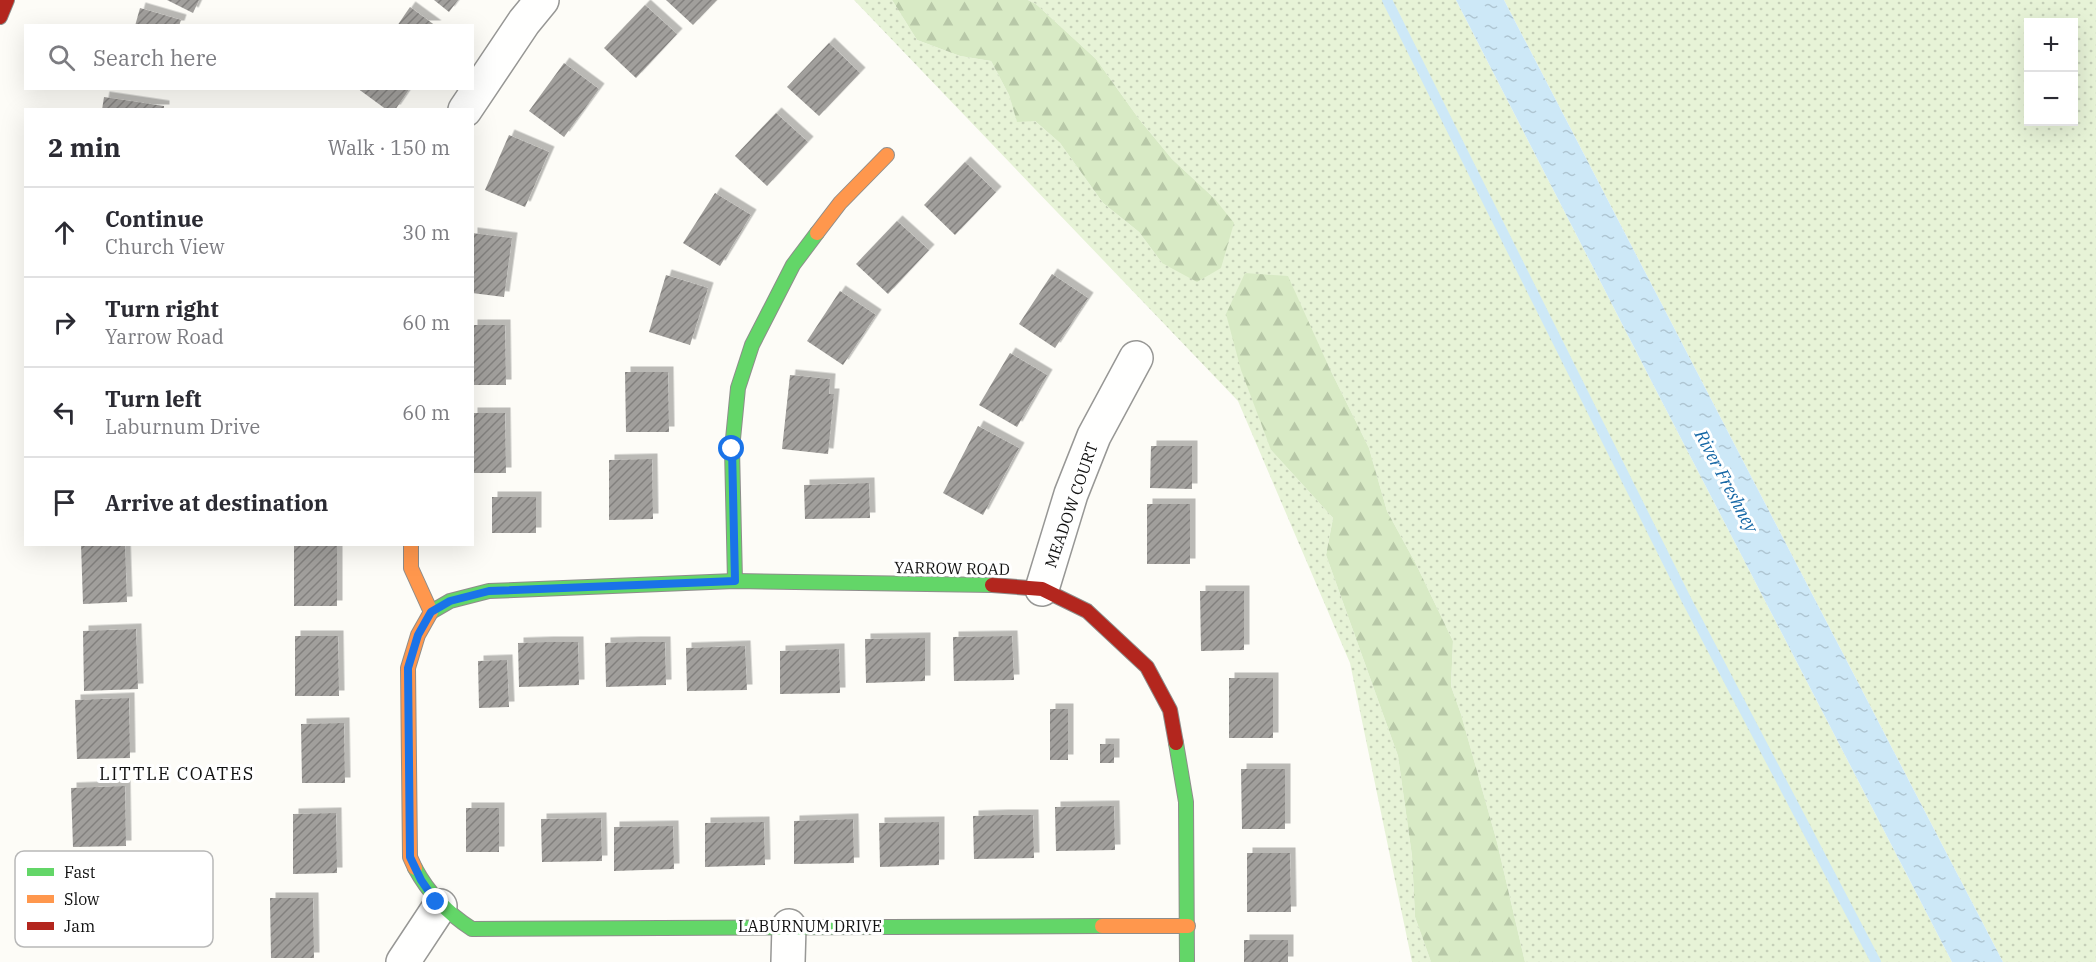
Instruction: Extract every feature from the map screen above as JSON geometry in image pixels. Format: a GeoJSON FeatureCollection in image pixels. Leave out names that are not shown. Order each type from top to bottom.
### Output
{"type":"FeatureCollection","features":[{"type":"Feature","properties":{"kind":"street"},"geometry":{"type":"LineString","coordinates":[[0,17],[7,0]]}},
{"type":"Feature","properties":{"kind":"street"},"geometry":{"type":"LineString","coordinates":[[466,108],[524,22],[543,0]]}},
{"type":"Feature","properties":{"kind":"street"},"geometry":{"type":"LineString","coordinates":[[735,581],[732,449],[738,388],[752,345],[793,265],[840,203],[887,155]]}},
{"type":"Feature","properties":{"kind":"street","name":"MEADOW COURT"},"geometry":{"type":"LineString","coordinates":[[1042,589],[1071,494],[1095,436],[1136,358]]}},
{"type":"Feature","properties":{"kind":"street"},"geometry":{"type":"LineString","coordinates":[[411,546],[411,568],[431,612]]}},
{"type":"Feature","properties":{"kind":"street","name":"YARROW ROAD"},"geometry":{"type":"LineString","coordinates":[[431,612],[450,601],[489,591],[735,581],[1007,585],[1042,589],[1087,611],[1148,667],[1170,710],[1186,802],[1188,962]]}},
{"type":"Feature","properties":{"kind":"street","name":"LABURNUM DRIVE"},"geometry":{"type":"LineString","coordinates":[[431,612],[418,635],[408,668],[410,857],[421,880],[441,906],[452,917],[472,929],[1188,926]]}},
{"type":"Feature","properties":{"kind":"street"},"geometry":{"type":"LineString","coordinates":[[403,962],[441,906]]}},
{"type":"Feature","properties":{"kind":"street"},"geometry":{"type":"LineString","coordinates":[[788,962],[789,926]]}},
{"type":"Feature","properties":{"kind":"green space"},"geometry":{"type":"Polygon","coordinates":[[[854,0],[892,0],[917,40],[960,56],[991,61],[1009,95],[1017,121],[1035,121],[1060,143],[1103,203],[1139,232],[1162,263],[1214,198],[1172,159],[1139,119],[1096,59],[1036,4],[1028,0],[1456,0],[1952,962],[1525,962],[1497,842],[1451,686],[1453,641],[1416,564],[1387,511],[1369,448],[1328,365],[1271,450],[1333,518],[1326,555],[1398,756],[1412,856],[1415,917],[1431,962],[1412,962],[1350,663],[1238,401],[854,0]]]}},
{"type":"Feature","properties":{"kind":"green space"},"geometry":{"type":"Polygon","coordinates":[[[892,0],[1028,0],[1036,4],[1096,59],[1139,119],[1172,159],[1214,198],[1234,223],[1221,268],[1197,282],[1162,263],[1139,232],[1103,203],[1060,143],[1035,121],[1017,122],[1009,95],[991,61],[960,56],[917,40],[892,0]]]}},
{"type":"Feature","properties":{"kind":"green space"},"geometry":{"type":"Polygon","coordinates":[[[1504,0],[2096,0],[2096,962],[2003,962],[1504,0]]]}},
{"type":"Feature","properties":{"kind":"green space"},"geometry":{"type":"Polygon","coordinates":[[[1245,273],[1288,276],[1369,448],[1387,511],[1416,564],[1453,641],[1451,686],[1497,842],[1525,962],[1431,962],[1415,917],[1412,856],[1398,756],[1326,555],[1333,518],[1271,450],[1241,370],[1226,314],[1245,273]]]}},
{"type":"Feature","properties":{"kind":"water","name":"River Freshney"},"geometry":{"type":"Polygon","coordinates":[[[1456,0],[1504,0],[2003,962],[1952,962],[1456,0]]]}},
{"type":"Feature","properties":{"kind":"building"},"geometry":{"type":"Polygon","coordinates":[[[167,0],[199,0],[193,13],[167,0]]]}},
{"type":"Feature","properties":{"kind":"building"},"geometry":{"type":"Polygon","coordinates":[[[434,0],[458,0],[449,12],[434,0]]]}},
{"type":"Feature","properties":{"kind":"building"},"geometry":{"type":"Polygon","coordinates":[[[666,0],[717,0],[693,25],[666,0]]]}},
{"type":"Feature","properties":{"kind":"building"},"geometry":{"type":"Polygon","coordinates":[[[645,5],[677,34],[636,78],[604,48],[645,5]]]}},
{"type":"Feature","properties":{"kind":"building"},"geometry":{"type":"Polygon","coordinates":[[[410,7],[433,24],[398,24],[410,7]]]}},
{"type":"Feature","properties":{"kind":"building"},"geometry":{"type":"Polygon","coordinates":[[[140,8],[181,20],[180,24],[136,24],[140,8]]]}},
{"type":"Feature","properties":{"kind":"building"},"geometry":{"type":"Polygon","coordinates":[[[829,43],[860,73],[819,116],[787,87],[829,43]]]}},
{"type":"Feature","properties":{"kind":"building"},"geometry":{"type":"Polygon","coordinates":[[[564,63],[599,89],[564,137],[529,111],[564,63]]]}},
{"type":"Feature","properties":{"kind":"building"},"geometry":{"type":"Polygon","coordinates":[[[360,90],[409,90],[396,108],[384,108],[360,90]]]}},
{"type":"Feature","properties":{"kind":"building"},"geometry":{"type":"Polygon","coordinates":[[[104,97],[164,106],[164,108],[102,108],[104,97]]]}},
{"type":"Feature","properties":{"kind":"building"},"geometry":{"type":"Polygon","coordinates":[[[776,113],[808,142],[767,186],[735,156],[776,113]]]}},
{"type":"Feature","properties":{"kind":"building"},"geometry":{"type":"Polygon","coordinates":[[[509,135],[549,152],[525,207],[485,190],[509,135]]]}},
{"type":"Feature","properties":{"kind":"building"},"geometry":{"type":"Polygon","coordinates":[[[965,162],[996,192],[955,235],[924,205],[965,162]]]}},
{"type":"Feature","properties":{"kind":"building"},"geometry":{"type":"Polygon","coordinates":[[[715,193],[751,215],[720,266],[683,243],[715,193]]]}},
{"type":"Feature","properties":{"kind":"building"},"geometry":{"type":"Polygon","coordinates":[[[897,221],[929,250],[888,294],[856,264],[897,221]]]}},
{"type":"Feature","properties":{"kind":"building"},"geometry":{"type":"Polygon","coordinates":[[[474,233],[512,238],[504,297],[474,293],[474,233]]]}},
{"type":"Feature","properties":{"kind":"building"},"geometry":{"type":"Polygon","coordinates":[[[1052,274],[1088,298],[1055,348],[1019,324],[1052,274]]]}},
{"type":"Feature","properties":{"kind":"building"},"geometry":{"type":"Polygon","coordinates":[[[666,275],[708,288],[690,345],[649,332],[666,275]]]}},
{"type":"Feature","properties":{"kind":"building"},"geometry":{"type":"Polygon","coordinates":[[[840,291],[876,315],[843,365],[807,341],[840,291]]]}},
{"type":"Feature","properties":{"kind":"building"},"geometry":{"type":"Polygon","coordinates":[[[474,325],[505,325],[506,385],[474,385],[474,325]]]}},
{"type":"Feature","properties":{"kind":"building"},"geometry":{"type":"Polygon","coordinates":[[[1010,353],[1047,375],[1017,427],[979,405],[1010,353]]]}},
{"type":"Feature","properties":{"kind":"building"},"geometry":{"type":"Polygon","coordinates":[[[625,372],[668,372],[669,432],[626,432],[625,372]]]}},
{"type":"Feature","properties":{"kind":"building"},"geometry":{"type":"Polygon","coordinates":[[[790,375],[830,379],[829,394],[834,394],[828,454],[782,449],[790,375]]]}},
{"type":"Feature","properties":{"kind":"building"},"geometry":{"type":"Polygon","coordinates":[[[474,413],[505,413],[506,473],[474,473],[474,413]]]}},
{"type":"Feature","properties":{"kind":"building"},"geometry":{"type":"Polygon","coordinates":[[[978,426],[1019,448],[983,515],[943,493],[978,426]]]}},
{"type":"Feature","properties":{"kind":"building"},"geometry":{"type":"Polygon","coordinates":[[[1151,446],[1192,446],[1192,489],[1150,488],[1151,446]]]}},
{"type":"Feature","properties":{"kind":"building"},"geometry":{"type":"Polygon","coordinates":[[[652,459],[653,519],[609,520],[609,460],[652,459]]]}},
{"type":"Feature","properties":{"kind":"building"},"geometry":{"type":"Polygon","coordinates":[[[869,483],[870,518],[805,519],[804,485],[869,483]]]}},
{"type":"Feature","properties":{"kind":"building"},"geometry":{"type":"Polygon","coordinates":[[[492,497],[536,497],[536,533],[492,533],[492,497]]]}},
{"type":"Feature","properties":{"kind":"building"},"geometry":{"type":"Polygon","coordinates":[[[1147,504],[1190,504],[1190,564],[1147,564],[1147,504]]]}},
{"type":"Feature","properties":{"kind":"building"},"geometry":{"type":"Polygon","coordinates":[[[81,546],[125,546],[127,602],[83,604],[81,546]]]}},
{"type":"Feature","properties":{"kind":"building"},"geometry":{"type":"Polygon","coordinates":[[[294,546],[337,546],[337,606],[294,606],[294,546]]]}},
{"type":"Feature","properties":{"kind":"building"},"geometry":{"type":"Polygon","coordinates":[[[1200,591],[1244,591],[1244,650],[1201,651],[1200,591]]]}},
{"type":"Feature","properties":{"kind":"building"},"geometry":{"type":"Polygon","coordinates":[[[136,629],[138,689],[84,691],[83,631],[136,629]]]}},
{"type":"Feature","properties":{"kind":"building"},"geometry":{"type":"Polygon","coordinates":[[[295,636],[338,636],[339,696],[295,696],[295,636]]]}},
{"type":"Feature","properties":{"kind":"building"},"geometry":{"type":"Polygon","coordinates":[[[1012,636],[1014,680],[954,681],[953,637],[1012,636]]]}},
{"type":"Feature","properties":{"kind":"building"},"geometry":{"type":"Polygon","coordinates":[[[925,638],[925,681],[866,683],[865,639],[925,638]]]}},
{"type":"Feature","properties":{"kind":"building"},"geometry":{"type":"Polygon","coordinates":[[[578,642],[579,685],[519,687],[518,643],[578,642]]]}},
{"type":"Feature","properties":{"kind":"building"},"geometry":{"type":"Polygon","coordinates":[[[665,642],[666,685],[606,687],[605,643],[665,642]]]}},
{"type":"Feature","properties":{"kind":"building"},"geometry":{"type":"Polygon","coordinates":[[[745,646],[747,690],[687,691],[686,648],[745,646]]]}},
{"type":"Feature","properties":{"kind":"building"},"geometry":{"type":"Polygon","coordinates":[[[839,649],[840,693],[780,694],[780,651],[839,649]]]}},
{"type":"Feature","properties":{"kind":"building"},"geometry":{"type":"Polygon","coordinates":[[[507,660],[509,707],[479,708],[478,661],[507,660]]]}},
{"type":"Feature","properties":{"kind":"building"},"geometry":{"type":"Polygon","coordinates":[[[1229,678],[1273,678],[1273,738],[1229,738],[1229,678]]]}},
{"type":"Feature","properties":{"kind":"building"},"geometry":{"type":"Polygon","coordinates":[[[129,698],[130,758],[77,759],[75,700],[129,698]]]}},
{"type":"Feature","properties":{"kind":"building"},"geometry":{"type":"Polygon","coordinates":[[[1050,709],[1068,709],[1068,760],[1050,760],[1050,709]]]}},
{"type":"Feature","properties":{"kind":"building"},"geometry":{"type":"Polygon","coordinates":[[[344,723],[345,783],[302,783],[301,724],[344,723]]]}},
{"type":"Feature","properties":{"kind":"building"},"geometry":{"type":"Polygon","coordinates":[[[1100,744],[1114,744],[1114,763],[1100,763],[1100,744]]]}},
{"type":"Feature","properties":{"kind":"building"},"geometry":{"type":"Polygon","coordinates":[[[1241,769],[1285,769],[1285,829],[1242,829],[1241,769]]]}},
{"type":"Feature","properties":{"kind":"building"},"geometry":{"type":"Polygon","coordinates":[[[125,786],[126,846],[73,847],[71,788],[125,786]]]}},
{"type":"Feature","properties":{"kind":"building"},"geometry":{"type":"Polygon","coordinates":[[[1114,806],[1115,850],[1056,851],[1055,807],[1114,806]]]}},
{"type":"Feature","properties":{"kind":"building"},"geometry":{"type":"Polygon","coordinates":[[[466,808],[499,808],[499,852],[466,852],[466,808]]]}},
{"type":"Feature","properties":{"kind":"building"},"geometry":{"type":"Polygon","coordinates":[[[336,813],[337,873],[293,874],[293,814],[336,813]]]}},
{"type":"Feature","properties":{"kind":"building"},"geometry":{"type":"Polygon","coordinates":[[[1033,815],[1034,858],[974,859],[973,816],[1033,815]]]}},
{"type":"Feature","properties":{"kind":"building"},"geometry":{"type":"Polygon","coordinates":[[[601,818],[602,861],[542,862],[541,819],[601,818]]]}},
{"type":"Feature","properties":{"kind":"building"},"geometry":{"type":"Polygon","coordinates":[[[853,819],[854,863],[794,864],[794,821],[853,819]]]}},
{"type":"Feature","properties":{"kind":"building"},"geometry":{"type":"Polygon","coordinates":[[[764,822],[765,865],[705,867],[705,823],[764,822]]]}},
{"type":"Feature","properties":{"kind":"building"},"geometry":{"type":"Polygon","coordinates":[[[939,822],[939,865],[880,867],[879,823],[939,822]]]}},
{"type":"Feature","properties":{"kind":"building"},"geometry":{"type":"Polygon","coordinates":[[[673,826],[674,869],[614,871],[614,827],[673,826]]]}},
{"type":"Feature","properties":{"kind":"building"},"geometry":{"type":"Polygon","coordinates":[[[1247,853],[1290,853],[1291,912],[1247,912],[1247,853]]]}},
{"type":"Feature","properties":{"kind":"building"},"geometry":{"type":"Polygon","coordinates":[[[270,898],[313,898],[314,958],[271,958],[270,898]]]}},
{"type":"Feature","properties":{"kind":"building"},"geometry":{"type":"Polygon","coordinates":[[[1244,940],[1288,940],[1288,962],[1244,962],[1244,940]]]}},
{"type":"Feature","properties":{"kind":"waterway"},"geometry":{"type":"LineString","coordinates":[[1387,0],[1686,599],[1876,962]]}},
{"type":"Feature","properties":{"kind":"traffic: fast"},"geometry":{"type":"LineString","coordinates":[[735,581],[732,449],[738,388],[752,345],[793,265],[817,233]]}},
{"type":"Feature","properties":{"kind":"traffic: fast"},"geometry":{"type":"LineString","coordinates":[[431,612],[450,601],[489,591],[735,581],[992,585]]}},
{"type":"Feature","properties":{"kind":"traffic: fast"},"geometry":{"type":"LineString","coordinates":[[1176,743],[1186,802],[1187,962]]}},
{"type":"Feature","properties":{"kind":"traffic: fast"},"geometry":{"type":"LineString","coordinates":[[415,868],[439,902],[472,929],[1102,926]]}},
{"type":"Feature","properties":{"kind":"traffic: slow"},"geometry":{"type":"LineString","coordinates":[[817,233],[840,203],[887,155]]}},
{"type":"Feature","properties":{"kind":"traffic: slow"},"geometry":{"type":"LineString","coordinates":[[411,546],[411,568],[431,612],[418,635],[408,668],[410,857],[415,868]]}},
{"type":"Feature","properties":{"kind":"traffic: slow"},"geometry":{"type":"LineString","coordinates":[[1102,926],[1188,926]]}},
{"type":"Feature","properties":{"kind":"traffic: jam"},"geometry":{"type":"LineString","coordinates":[[0,17],[7,0]]}},
{"type":"Feature","properties":{"kind":"traffic: jam"},"geometry":{"type":"LineString","coordinates":[[992,585],[1042,589],[1087,611],[1147,667],[1170,710],[1176,743]]}},
{"type":"Feature","properties":{"kind":"district","name":"LITTLE COATES"},"geometry":{"type":"Point","coordinates":[177,774]}},
{"type":"Feature","properties":{"kind":"route"},"geometry":{"type":"LineString","coordinates":[[436,902],[421,880],[410,857],[408,668],[418,635],[431,612],[450,601],[489,591],[735,581],[732,449]]}}]}
